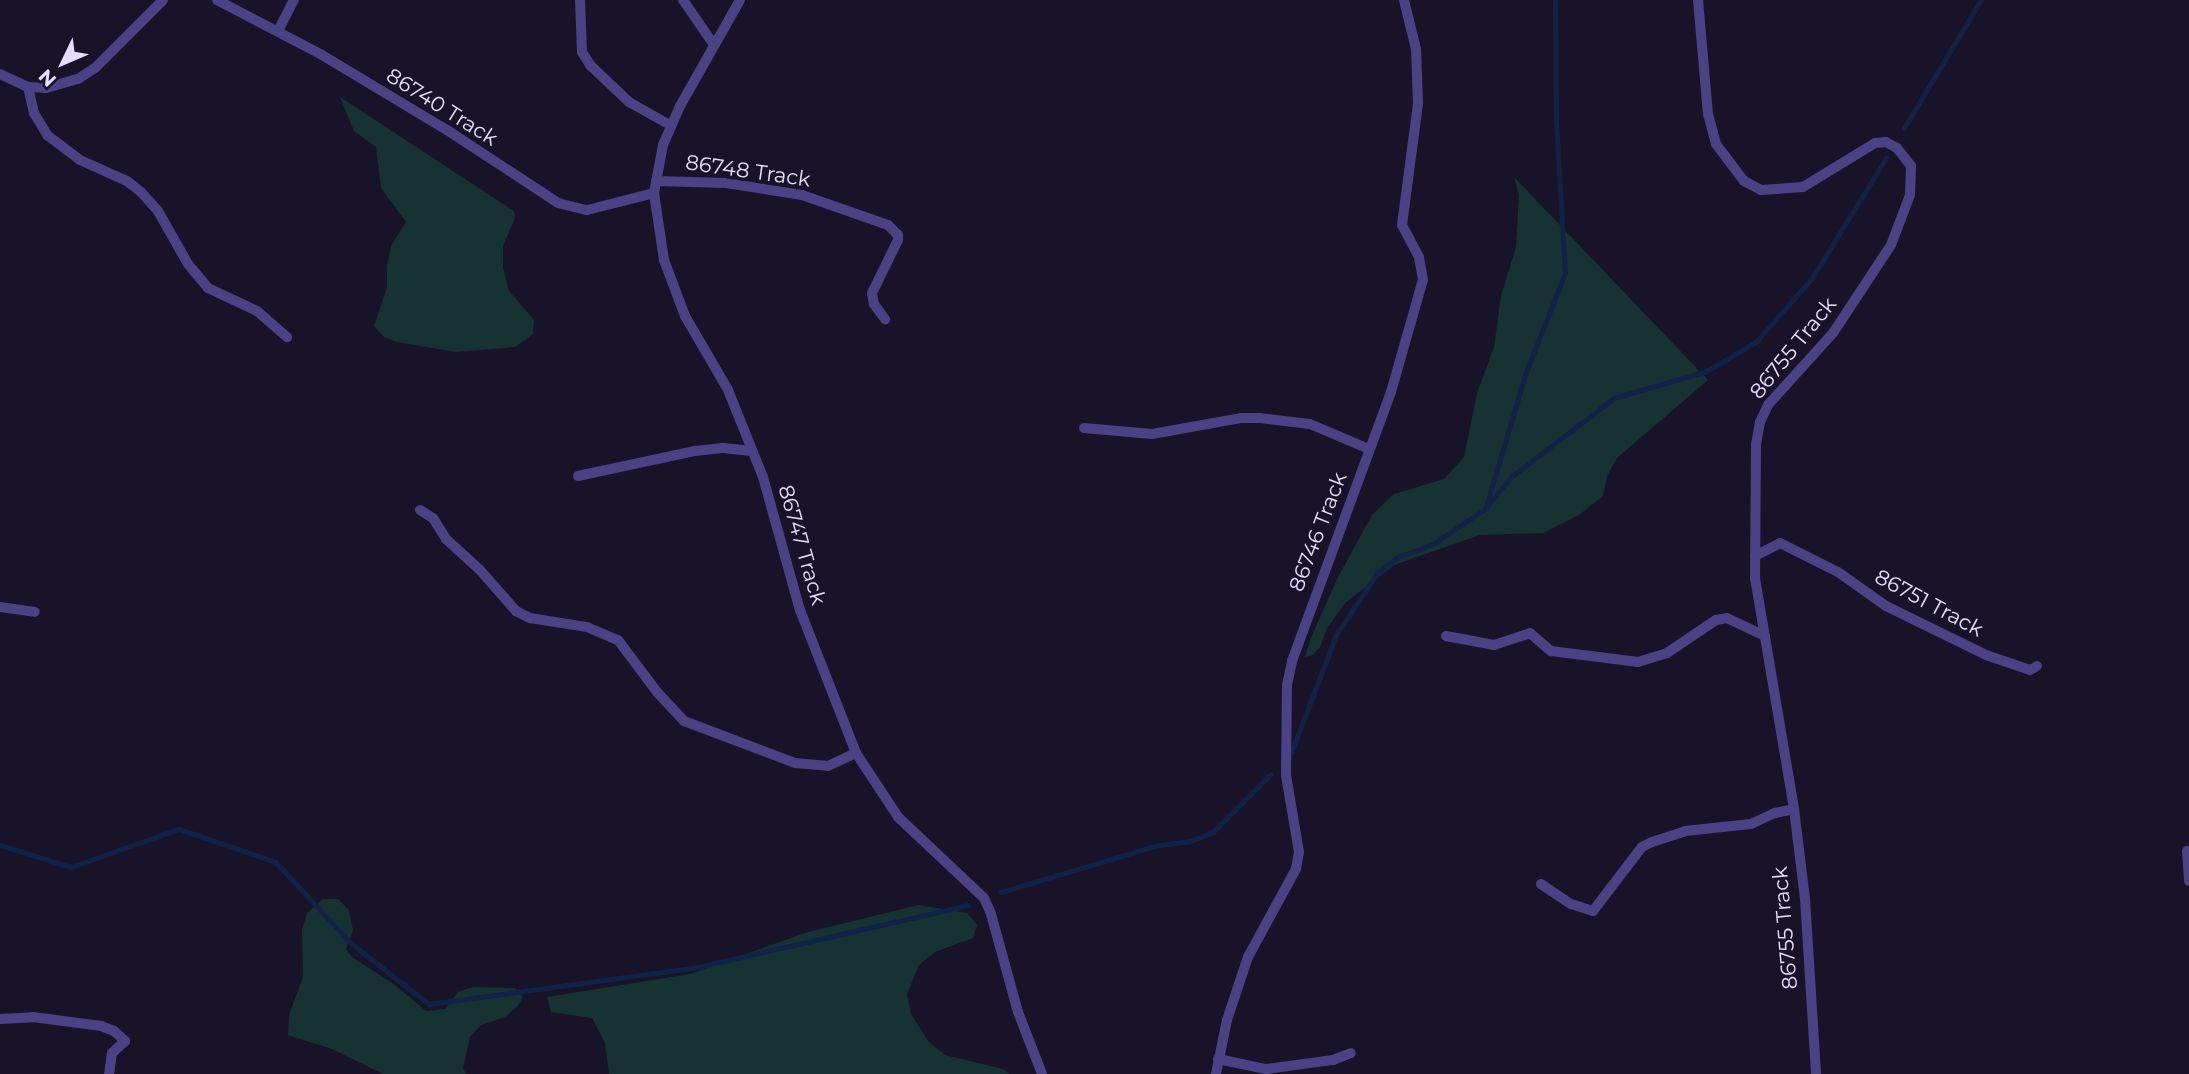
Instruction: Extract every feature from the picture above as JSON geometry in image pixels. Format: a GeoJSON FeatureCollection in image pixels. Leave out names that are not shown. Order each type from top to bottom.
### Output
{"type":"FeatureCollection","features":[{"type":"Feature","properties":{"kind":"street"},"geometry":{"type":"LineString","coordinates":[[0,74],[28,87],[46,89],[61,85],[95,68],[163,0]]}},
{"type":"Feature","properties":{"kind":"street","name":"86740 Track"},"geometry":{"type":"LineString","coordinates":[[217,0],[278,31],[447,130],[558,203],[587,210],[654,193]]}},
{"type":"Feature","properties":{"kind":"street"},"geometry":{"type":"LineString","coordinates":[[278,31],[294,0]]}},
{"type":"Feature","properties":{"kind":"street"},"geometry":{"type":"LineString","coordinates":[[580,0],[582,52],[590,65],[629,102],[670,125]]}},
{"type":"Feature","properties":{"kind":"street"},"geometry":{"type":"LineString","coordinates":[[683,0],[714,45]]}},
{"type":"Feature","properties":{"kind":"street","name":"86747 Track"},"geometry":{"type":"LineString","coordinates":[[740,0],[670,125],[656,181],[654,193],[657,230],[674,291],[728,390],[763,477],[804,621],[856,753],[898,817],[984,898],[991,914],[1017,1012],[1042,1074]]}},
{"type":"Feature","properties":{"kind":"street","name":"86746 Track"},"geometry":{"type":"LineString","coordinates":[[1216,1074],[1227,1020],[1248,957],[1296,869],[1299,852],[1286,775],[1287,685],[1298,640],[1403,358],[1423,280],[1419,257],[1402,225],[1418,103],[1416,49],[1404,0]]}},
{"type":"Feature","properties":{"kind":"street","name":"86755 Track"},"geometry":{"type":"LineString","coordinates":[[1699,0],[1708,114],[1716,144],[1728,165],[1744,181],[1761,190],[1802,187],[1875,143],[1885,142],[1897,148],[1911,166],[1912,181],[1902,221],[1877,271],[1833,333],[1780,389],[1760,422],[1756,445],[1755,578],[1794,809],[1805,898],[1811,1043],[1816,1074]]}},
{"type":"Feature","properties":{"kind":"street"},"geometry":{"type":"LineString","coordinates":[[28,87],[34,113],[47,135],[80,160],[127,181],[141,192],[158,211],[188,264],[208,288],[257,311],[287,337]]}},
{"type":"Feature","properties":{"kind":"street","name":"86748 Track"},"geometry":{"type":"LineString","coordinates":[[656,181],[726,183],[802,195],[888,225],[898,234],[895,248],[872,293],[874,304],[885,319]]}},
{"type":"Feature","properties":{"kind":"street"},"geometry":{"type":"LineString","coordinates":[[1084,428],[1170,433],[1241,418],[1310,424],[1369,449]]}},
{"type":"Feature","properties":{"kind":"street"},"geometry":{"type":"LineString","coordinates":[[578,475],[695,451],[723,448],[752,451]]}},
{"type":"Feature","properties":{"kind":"street"},"geometry":{"type":"LineString","coordinates":[[420,510],[433,518],[446,539],[480,570],[516,611],[530,618],[587,627],[618,640],[628,649],[657,692],[684,721],[778,758],[816,767],[828,766],[856,753]]}},
{"type":"Feature","properties":{"kind":"street","name":"86751 Track"},"geometry":{"type":"LineString","coordinates":[[1755,556],[1780,543],[1808,555],[1886,606],[1986,655],[2029,670],[2037,666]]}},
{"type":"Feature","properties":{"kind":"street"},"geometry":{"type":"LineString","coordinates":[[0,607],[35,612]]}},
{"type":"Feature","properties":{"kind":"street"},"geometry":{"type":"LineString","coordinates":[[1446,636],[1494,645],[1530,633],[1551,652],[1604,655],[1637,662],[1667,653],[1716,620],[1727,618],[1765,636]]}},
{"type":"Feature","properties":{"kind":"street"},"geometry":{"type":"LineString","coordinates":[[1541,884],[1571,904],[1593,911],[1642,847],[1685,831],[1751,824],[1775,813],[1794,809]]}},
{"type":"Feature","properties":{"kind":"street"},"geometry":{"type":"LineString","coordinates":[[2187,851],[2189,881]]}},
{"type":"Feature","properties":{"kind":"street"},"geometry":{"type":"LineString","coordinates":[[0,1019],[33,1017],[101,1026],[114,1031],[125,1041],[112,1053],[109,1074]]}},
{"type":"Feature","properties":{"kind":"street"},"geometry":{"type":"LineString","coordinates":[[1219,1059],[1266,1069],[1333,1060],[1352,1053]]}},
{"type":"Feature","properties":{"kind":"green space"},"geometry":{"type":"Polygon","coordinates":[[[340,97],[514,211],[515,218],[503,246],[503,268],[509,291],[534,320],[533,334],[515,347],[456,352],[397,342],[384,337],[374,326],[387,287],[391,246],[406,222],[381,188],[376,147],[354,131],[340,97]]]}},
{"type":"Feature","properties":{"kind":"green space"},"geometry":{"type":"Polygon","coordinates":[[[1514,177],[1708,380],[1617,458],[1607,476],[1603,496],[1579,515],[1543,533],[1480,535],[1394,565],[1345,603],[1327,628],[1320,647],[1313,655],[1305,657],[1338,577],[1372,515],[1394,494],[1444,479],[1464,457],[1477,393],[1494,347],[1501,296],[1516,247],[1519,195],[1514,177]]]}},
{"type":"Feature","properties":{"kind":"green space"},"geometry":{"type":"Polygon","coordinates":[[[323,899],[338,899],[349,910],[353,930],[346,949],[352,957],[395,985],[426,1011],[445,1009],[458,992],[473,987],[515,988],[523,997],[517,1007],[505,1017],[481,1025],[470,1037],[463,1068],[466,1074],[383,1074],[332,1049],[288,1035],[289,1015],[303,977],[302,929],[307,913],[323,899]]]}},
{"type":"Feature","properties":{"kind":"green space"},"geometry":{"type":"Polygon","coordinates":[[[919,905],[967,913],[977,925],[973,938],[935,952],[919,965],[907,994],[911,1014],[928,1041],[945,1055],[1003,1069],[1009,1074],[609,1074],[605,1043],[592,1018],[551,1012],[547,997],[690,974],[808,932],[919,905]]]}},
{"type":"Feature","properties":{"kind":"waterway"},"geometry":{"type":"LineString","coordinates":[[1486,507],[1525,375],[1565,273],[1556,120],[1555,0]]}},
{"type":"Feature","properties":{"kind":"waterway"},"geometry":{"type":"LineString","coordinates":[[1904,128],[1981,0]]}},
{"type":"Feature","properties":{"kind":"waterway"},"geometry":{"type":"LineString","coordinates":[[1291,753],[1336,635],[1378,572],[1398,557],[1433,544],[1485,509],[1511,477],[1614,398],[1707,371],[1756,342],[1812,278],[1886,158]]}},
{"type":"Feature","properties":{"kind":"waterway"},"geometry":{"type":"LineString","coordinates":[[1001,892],[1159,845],[1190,841],[1213,832],[1270,775]]}},
{"type":"Feature","properties":{"kind":"waterway"},"geometry":{"type":"LineString","coordinates":[[0,845],[71,867],[179,829],[276,862],[351,943],[429,1004],[698,967],[968,905]]}}]}
